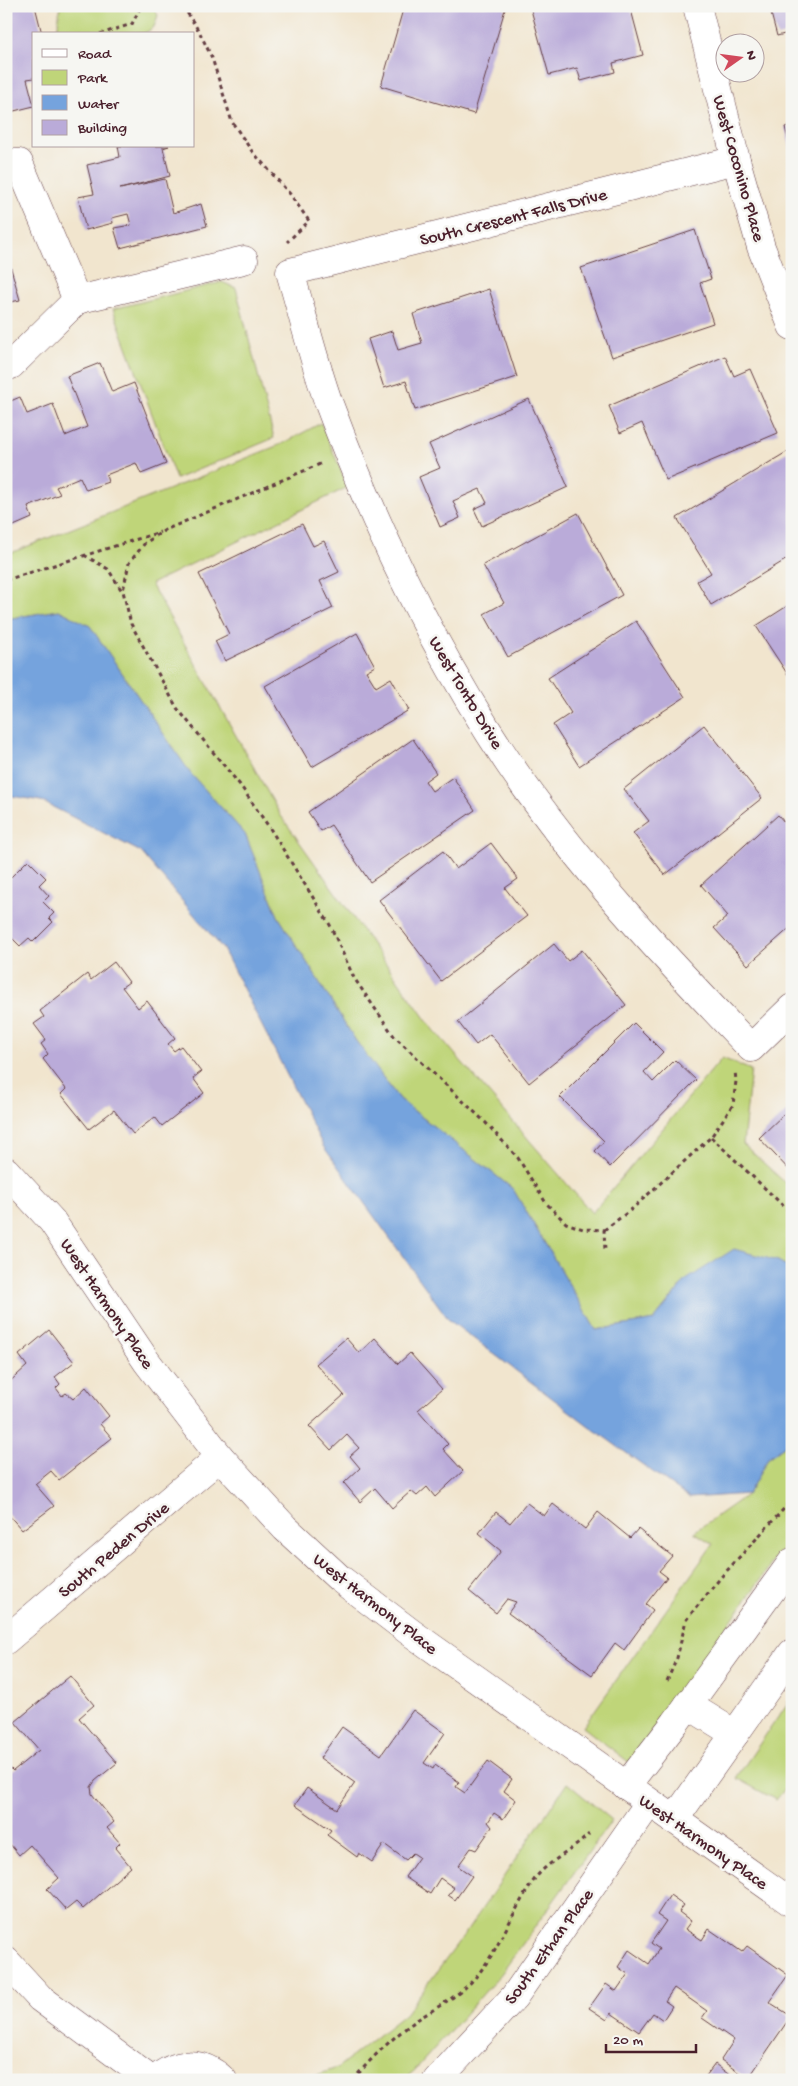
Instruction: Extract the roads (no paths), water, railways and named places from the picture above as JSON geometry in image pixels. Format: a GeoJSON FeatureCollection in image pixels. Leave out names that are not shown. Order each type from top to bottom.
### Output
{"type":"FeatureCollection","features":[{"type":"Feature","properties":{"kind":"street","name":"West Coconino Place"},"geometry":{"type":"LineString","coordinates":[[697,6],[736,160],[761,247],[792,326]]}},
{"type":"Feature","properties":{"kind":"street","name":"South Crescent Falls Drive"},"geometry":{"type":"LineString","coordinates":[[290,272],[736,160]]}},
{"type":"Feature","properties":{"kind":"street"},"geometry":{"type":"LineString","coordinates":[[6,162],[18,163],[77,300]]}},
{"type":"Feature","properties":{"kind":"street"},"geometry":{"type":"LineString","coordinates":[[6,367],[12,365],[77,300],[244,260]]}},
{"type":"Feature","properties":{"kind":"street","name":"West Tonto Drive"},"geometry":{"type":"LineString","coordinates":[[290,272],[329,402],[379,528],[439,649],[510,765],[591,874],[680,975],[751,1048],[792,1008]]}},
{"type":"Feature","properties":{"kind":"street","name":"West Harmony Place"},"geometry":{"type":"LineString","coordinates":[[6,1171],[52,1221],[147,1362],[220,1458],[285,1528],[339,1578],[410,1632],[792,1903]]}},
{"type":"Feature","properties":{"kind":"street","name":"South Peden Drive"},"geometry":{"type":"LineString","coordinates":[[6,1640],[220,1458]]}},
{"type":"Feature","properties":{"kind":"street"},"geometry":{"type":"LineString","coordinates":[[626,1786],[688,1705],[792,1562]]}},
{"type":"Feature","properties":{"kind":"street"},"geometry":{"type":"LineString","coordinates":[[674,1820],[792,1653]]}},
{"type":"Feature","properties":{"kind":"street"},"geometry":{"type":"LineString","coordinates":[[688,1705],[735,1734]]}},
{"type":"Feature","properties":{"kind":"street","name":"South Ethan Place"},"geometry":{"type":"LineString","coordinates":[[437,2080],[514,1997],[650,1803]]}},
{"type":"Feature","properties":{"kind":"street"},"geometry":{"type":"LineString","coordinates":[[6,1961],[40,1998],[151,2080]]}},
{"type":"Feature","properties":{"kind":"street"},"geometry":{"type":"LineString","coordinates":[[155,2080],[176,2066],[189,2064],[203,2067],[215,2073],[222,2080]]}},
{"type":"Feature","properties":{"kind":"water"},"geometry":{"type":"Polygon","coordinates":[[[59,610],[90,626],[191,774],[245,834],[278,916],[356,1041],[399,1099],[513,1189],[596,1330],[654,1320],[686,1280],[734,1249],[778,1261],[792,1269],[792,1440],[769,1457],[748,1494],[689,1498],[593,1429],[449,1320],[323,1146],[223,949],[141,852],[41,801],[6,795],[6,619],[59,610]]]}}]}
